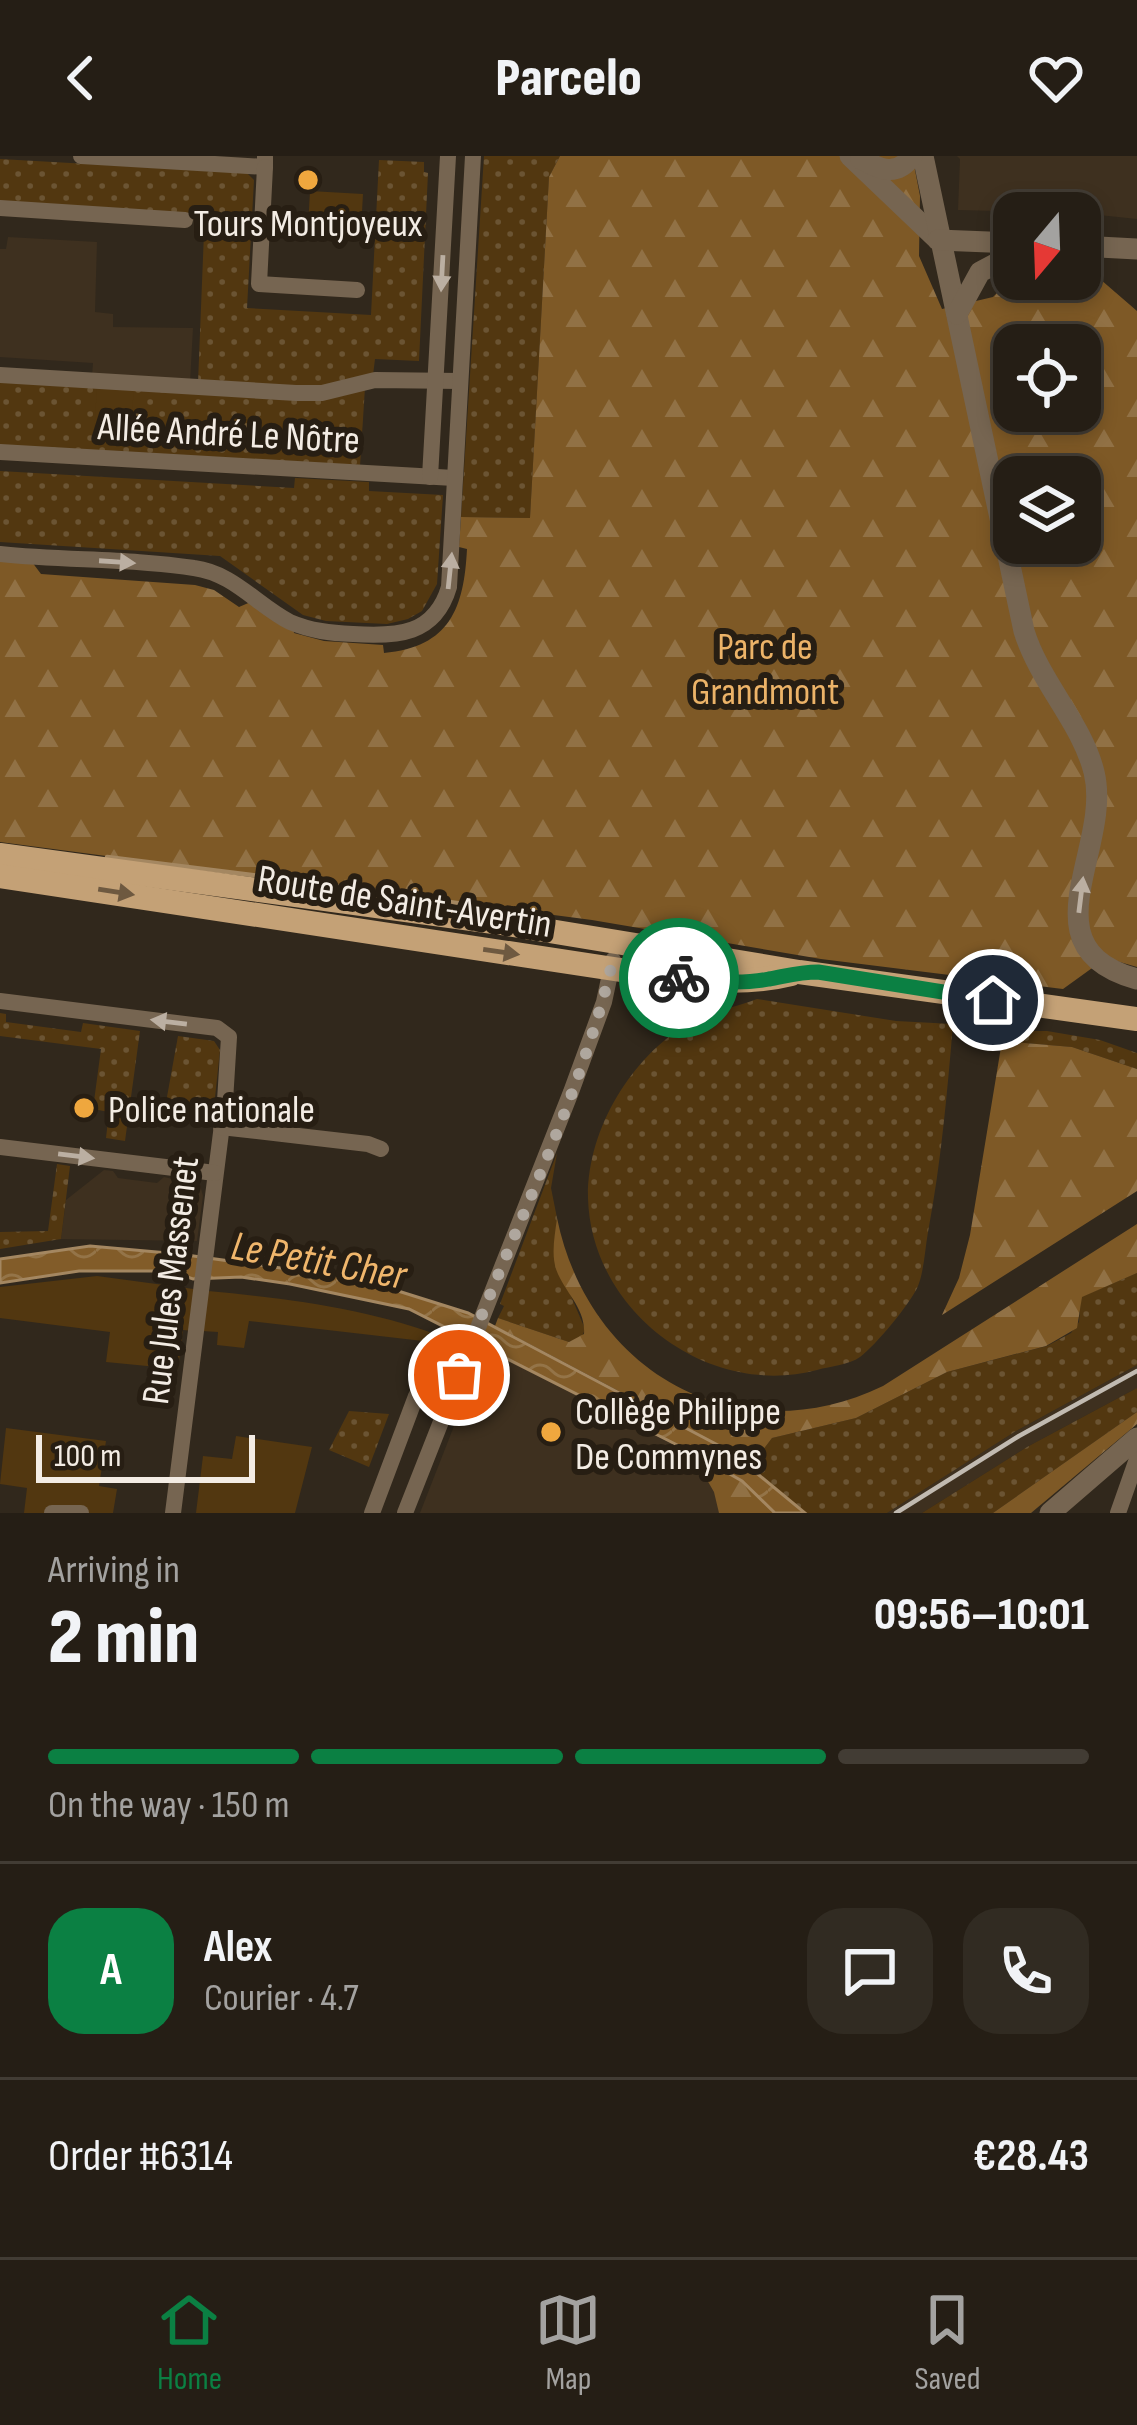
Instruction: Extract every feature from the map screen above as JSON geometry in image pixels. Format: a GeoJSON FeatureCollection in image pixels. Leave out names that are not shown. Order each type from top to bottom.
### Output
{"type":"FeatureCollection","features":[{"type":"Feature","properties":{"kind":"main road","name":"Route de Saint-Avertin"},"geometry":{"type":"LineString","coordinates":[[0,855],[616,941],[1131,1021]]}},
{"type":"Feature","properties":{"kind":"main road","name":"Route de Saint-Avertin"},"geometry":{"type":"LineString","coordinates":[[0,876],[720,982],[766,980],[799,972]]}},
{"type":"Feature","properties":{"kind":"street"},"geometry":{"type":"LineString","coordinates":[[81,156],[265,161],[260,284],[358,290]]}},
{"type":"Feature","properties":{"kind":"street"},"geometry":{"type":"LineString","coordinates":[[430,477],[448,156]]}},
{"type":"Feature","properties":{"kind":"street"},"geometry":{"type":"LineString","coordinates":[[0,554],[196,568],[230,581],[284,619],[311,630],[402,635],[428,623],[449,587],[473,156]]}},
{"type":"Feature","properties":{"kind":"street"},"geometry":{"type":"LineString","coordinates":[[854,156],[885,171],[905,165],[912,156]]}},
{"type":"Feature","properties":{"kind":"street"},"geometry":{"type":"LineString","coordinates":[[854,156],[938,241],[993,242]]}},
{"type":"Feature","properties":{"kind":"street"},"geometry":{"type":"LineString","coordinates":[[922,156],[1031,655],[1093,767],[1096,806],[1080,897],[1081,939],[1098,964],[1137,980]]}},
{"type":"Feature","properties":{"kind":"street"},"geometry":{"type":"LineString","coordinates":[[0,208],[185,220]]}},
{"type":"Feature","properties":{"kind":"street"},"geometry":{"type":"LineString","coordinates":[[1101,247],[1137,249]]}},
{"type":"Feature","properties":{"kind":"street"},"geometry":{"type":"LineString","coordinates":[[957,315],[980,272],[993,265]]}},
{"type":"Feature","properties":{"kind":"street"},"geometry":{"type":"LineString","coordinates":[[0,374],[296,393],[393,378],[460,381]]}},
{"type":"Feature","properties":{"kind":"street","name":"Allée André Le Nôtre"},"geometry":{"type":"LineString","coordinates":[[0,452],[454,478]]}},
{"type":"Feature","properties":{"kind":"street"},"geometry":{"type":"LineString","coordinates":[[405,1513],[571,1092],[604,1002],[616,941]]}},
{"type":"Feature","properties":{"kind":"street","name":"Rue Jules Massenet"},"geometry":{"type":"LineString","coordinates":[[0,1001],[217,1028],[229,1037],[173,1513]]}},
{"type":"Feature","properties":{"kind":"street"},"geometry":{"type":"LineString","coordinates":[[221,1126],[381,1149]]}},
{"type":"Feature","properties":{"kind":"street"},"geometry":{"type":"LineString","coordinates":[[0,1147],[214,1173]]}},
{"type":"Feature","properties":{"kind":"street"},"geometry":{"type":"LineString","coordinates":[[372,1513],[416,1396],[449,1403]]}},
{"type":"Feature","properties":{"kind":"street"},"geometry":{"type":"LineString","coordinates":[[1050,1513],[1137,1438]]}},
{"type":"Feature","properties":{"kind":"street"},"geometry":{"type":"LineString","coordinates":[[1118,1513],[1137,1460]]}},
{"type":"Feature","properties":{"kind":"street"},"geometry":{"type":"LineString","coordinates":[[52,1513],[81,1513]]}},
{"type":"Feature","properties":{"kind":"shaded area"},"geometry":{"type":"Polygon","coordinates":[[[484,156],[560,156],[549,177],[530,518],[461,517],[484,156]]]}},
{"type":"Feature","properties":{"kind":"shaded area"},"geometry":{"type":"Polygon","coordinates":[[[957,156],[1137,156],[1137,219],[1101,215],[1101,192],[993,192],[993,211],[958,210],[957,156]]]}},
{"type":"Feature","properties":{"kind":"shaded area"},"geometry":{"type":"Polygon","coordinates":[[[0,159],[247,173],[254,180],[247,308],[371,315],[379,160],[424,162],[428,173],[419,361],[375,359],[373,375],[324,387],[198,383],[204,233],[195,220],[0,204],[0,159]]]}},
{"type":"Feature","properties":{"kind":"shaded area"},"geometry":{"type":"Polygon","coordinates":[[[310,191],[363,194],[361,230],[308,227],[310,191]]]}},
{"type":"Feature","properties":{"kind":"shaded area"},"geometry":{"type":"Polygon","coordinates":[[[8,237],[97,242],[95,312],[113,314],[113,327],[193,328],[190,383],[92,376],[93,363],[0,357],[0,249],[6,249],[8,237]]]}},
{"type":"Feature","properties":{"kind":"shaded area"},"geometry":{"type":"Polygon","coordinates":[[[0,379],[365,387],[360,466],[0,445],[0,379]]]}},
{"type":"Feature","properties":{"kind":"shaded area"},"geometry":{"type":"Polygon","coordinates":[[[97,385],[134,387],[130,440],[94,438],[97,385]]]}},
{"type":"Feature","properties":{"kind":"shaded area"},"geometry":{"type":"Polygon","coordinates":[[[0,471],[294,488],[295,478],[369,482],[369,491],[443,495],[437,584],[422,611],[408,619],[387,624],[326,621],[303,615],[220,556],[0,542],[0,471]]]}},
{"type":"Feature","properties":{"kind":"shaded area"},"geometry":{"type":"Polygon","coordinates":[[[757,999],[896,1021],[953,1024],[940,1155],[918,1286],[892,1324],[860,1357],[776,1376],[736,1371],[698,1358],[663,1338],[633,1310],[610,1277],[594,1239],[588,1198],[595,1147],[631,1075],[689,1023],[757,999]]]}},
{"type":"Feature","properties":{"kind":"shaded area"},"geometry":{"type":"Polygon","coordinates":[[[0,1013],[6,1014],[6,1022],[81,1032],[83,1023],[140,1031],[125,1141],[106,1138],[109,1112],[93,1109],[101,1049],[0,1036],[0,1013]]]}},
{"type":"Feature","properties":{"kind":"shaded area"},"geometry":{"type":"Polygon","coordinates":[[[1004,1031],[1047,1031],[1100,1040],[1137,1053],[1137,1069],[1072,1047],[1002,1041],[1004,1031]]]}},
{"type":"Feature","properties":{"kind":"shaded area"},"geometry":{"type":"Polygon","coordinates":[[[178,1036],[214,1041],[220,1050],[212,1126],[163,1119],[178,1036]]]}},
{"type":"Feature","properties":{"kind":"shaded area"},"geometry":{"type":"Polygon","coordinates":[[[557,1153],[551,1188],[557,1218],[554,1256],[585,1329],[582,1337],[569,1342],[498,1318],[557,1153]]]}},
{"type":"Feature","properties":{"kind":"shaded area"},"geometry":{"type":"Polygon","coordinates":[[[57,1164],[70,1166],[61,1239],[0,1249],[0,1232],[48,1231],[57,1164]]]}},
{"type":"Feature","properties":{"kind":"shaded area"},"geometry":{"type":"Polygon","coordinates":[[[104,1170],[118,1178],[157,1183],[164,1177],[200,1185],[197,1241],[61,1239],[66,1200],[104,1170]]]}},
{"type":"Feature","properties":{"kind":"shaded area"},"geometry":{"type":"Polygon","coordinates":[[[1137,1273],[1137,1365],[1016,1431],[887,1513],[805,1513],[751,1466],[772,1438],[856,1418],[947,1372],[1047,1346],[1071,1333],[1079,1322],[1081,1297],[1137,1273]]]}},
{"type":"Feature","properties":{"kind":"shaded area"},"geometry":{"type":"Polygon","coordinates":[[[97,1276],[201,1290],[194,1331],[183,1330],[178,1369],[106,1362],[110,1332],[0,1318],[0,1287],[97,1276]]]}},
{"type":"Feature","properties":{"kind":"shaded area"},"geometry":{"type":"Polygon","coordinates":[[[208,1291],[332,1307],[452,1340],[438,1375],[419,1373],[423,1341],[249,1321],[244,1348],[217,1345],[218,1332],[202,1331],[208,1291]]]}},
{"type":"Feature","properties":{"kind":"shaded area","name":"Collège Philippe De Commynes"},"geometry":{"type":"Polygon","coordinates":[[[492,1350],[742,1481],[773,1513],[420,1513],[483,1352],[492,1350]]]}},
{"type":"Feature","properties":{"kind":"shaded area"},"geometry":{"type":"Polygon","coordinates":[[[1137,1365],[1137,1388],[1027,1447],[922,1513],[887,1513],[1016,1431],[1137,1365]]]}},
{"type":"Feature","properties":{"kind":"shaded area"},"geometry":{"type":"Polygon","coordinates":[[[1137,1388],[1137,1412],[993,1513],[922,1513],[1027,1447],[1137,1388]]]}},
{"type":"Feature","properties":{"kind":"shaded area"},"geometry":{"type":"Polygon","coordinates":[[[349,1411],[389,1414],[369,1467],[329,1450],[349,1411]]]}},
{"type":"Feature","properties":{"kind":"shaded area"},"geometry":{"type":"Polygon","coordinates":[[[6,1428],[106,1441],[99,1486],[117,1489],[113,1513],[24,1513],[27,1488],[0,1484],[6,1428]]]}},
{"type":"Feature","properties":{"kind":"shaded area"},"geometry":{"type":"Polygon","coordinates":[[[236,1436],[312,1447],[295,1513],[196,1513],[203,1456],[232,1459],[236,1436]]]}},
{"type":"Feature","properties":{"kind":"green space","name":"Parc de Grandmont"},"geometry":{"type":"Polygon","coordinates":[[[560,156],[920,156],[914,165],[920,196],[919,256],[942,309],[993,297],[1101,300],[1101,280],[1137,311],[1137,967],[1106,958],[1063,989],[821,959],[592,920],[0,842],[0,558],[32,562],[41,574],[195,585],[214,590],[239,607],[253,601],[293,626],[294,633],[324,641],[383,645],[384,653],[424,643],[449,621],[465,570],[467,549],[459,547],[461,517],[530,518],[549,177],[560,156]]]}},
{"type":"Feature","properties":{"kind":"green space"},"geometry":{"type":"Polygon","coordinates":[[[1002,1041],[1072,1047],[1137,1069],[1137,1191],[942,1315],[959,1278],[970,1235],[1002,1041]]]}},
{"type":"Feature","properties":{"kind":"green space"},"geometry":{"type":"Polygon","coordinates":[[[557,1218],[574,1273],[601,1319],[636,1358],[677,1386],[724,1404],[775,1411],[828,1405],[883,1386],[1137,1224],[1137,1273],[1082,1297],[1077,1328],[1046,1346],[947,1372],[856,1418],[772,1438],[751,1466],[495,1326],[498,1318],[569,1342],[584,1334],[582,1316],[555,1263],[557,1218]]]}},
{"type":"Feature","properties":{"kind":"green space"},"geometry":{"type":"Polygon","coordinates":[[[1137,1412],[1137,1424],[1031,1513],[993,1513],[1137,1412]]]}},
{"type":"Feature","properties":{"kind":"green space"},"geometry":{"type":"Polygon","coordinates":[[[691,1452],[742,1481],[775,1513],[719,1513],[714,1492],[691,1452]]]}},
{"type":"Feature","properties":{"kind":"water","name":"Le Petit Cher"},"geometry":{"type":"Polygon","coordinates":[[[90,1246],[360,1279],[468,1313],[731,1452],[805,1513],[775,1513],[742,1481],[691,1452],[409,1309],[290,1284],[241,1277],[193,1279],[170,1271],[79,1271],[0,1283],[0,1259],[90,1246]]]}},
{"type":"Feature","properties":{"kind":"waterway"},"geometry":{"type":"LineString","coordinates":[[107,857],[268,877]]}},
{"type":"Feature","properties":{"kind":"waterway"},"geometry":{"type":"LineString","coordinates":[[316,883],[412,897]]}},
{"type":"Feature","properties":{"kind":"waterway"},"geometry":{"type":"LineString","coordinates":[[435,900],[534,914]]}},
{"type":"Feature","properties":{"kind":"railway"},"geometry":{"type":"LineString","coordinates":[[896,1513],[1019,1436],[1137,1371]]}},
{"type":"Feature","properties":{"kind":"way so far"},"geometry":{"type":"LineString","coordinates":[[459,1375],[571,1092],[604,1002],[611,968],[679,978]]}},
{"type":"Feature","properties":{"kind":"place","name":"Tours Montjoyeux"},"geometry":{"type":"Point","coordinates":[308,180]}},
{"type":"Feature","properties":{"kind":"place","name":"Police nationale"},"geometry":{"type":"Point","coordinates":[84,1108]}},
{"type":"Feature","properties":{"kind":"place","name":"Collège Philippe De Commynes"},"geometry":{"type":"Point","coordinates":[551,1432]}},
{"type":"Feature","properties":{"kind":"route"},"geometry":{"type":"LineString","coordinates":[[679,978],[720,982],[818,972],[993,1000]]}}]}
